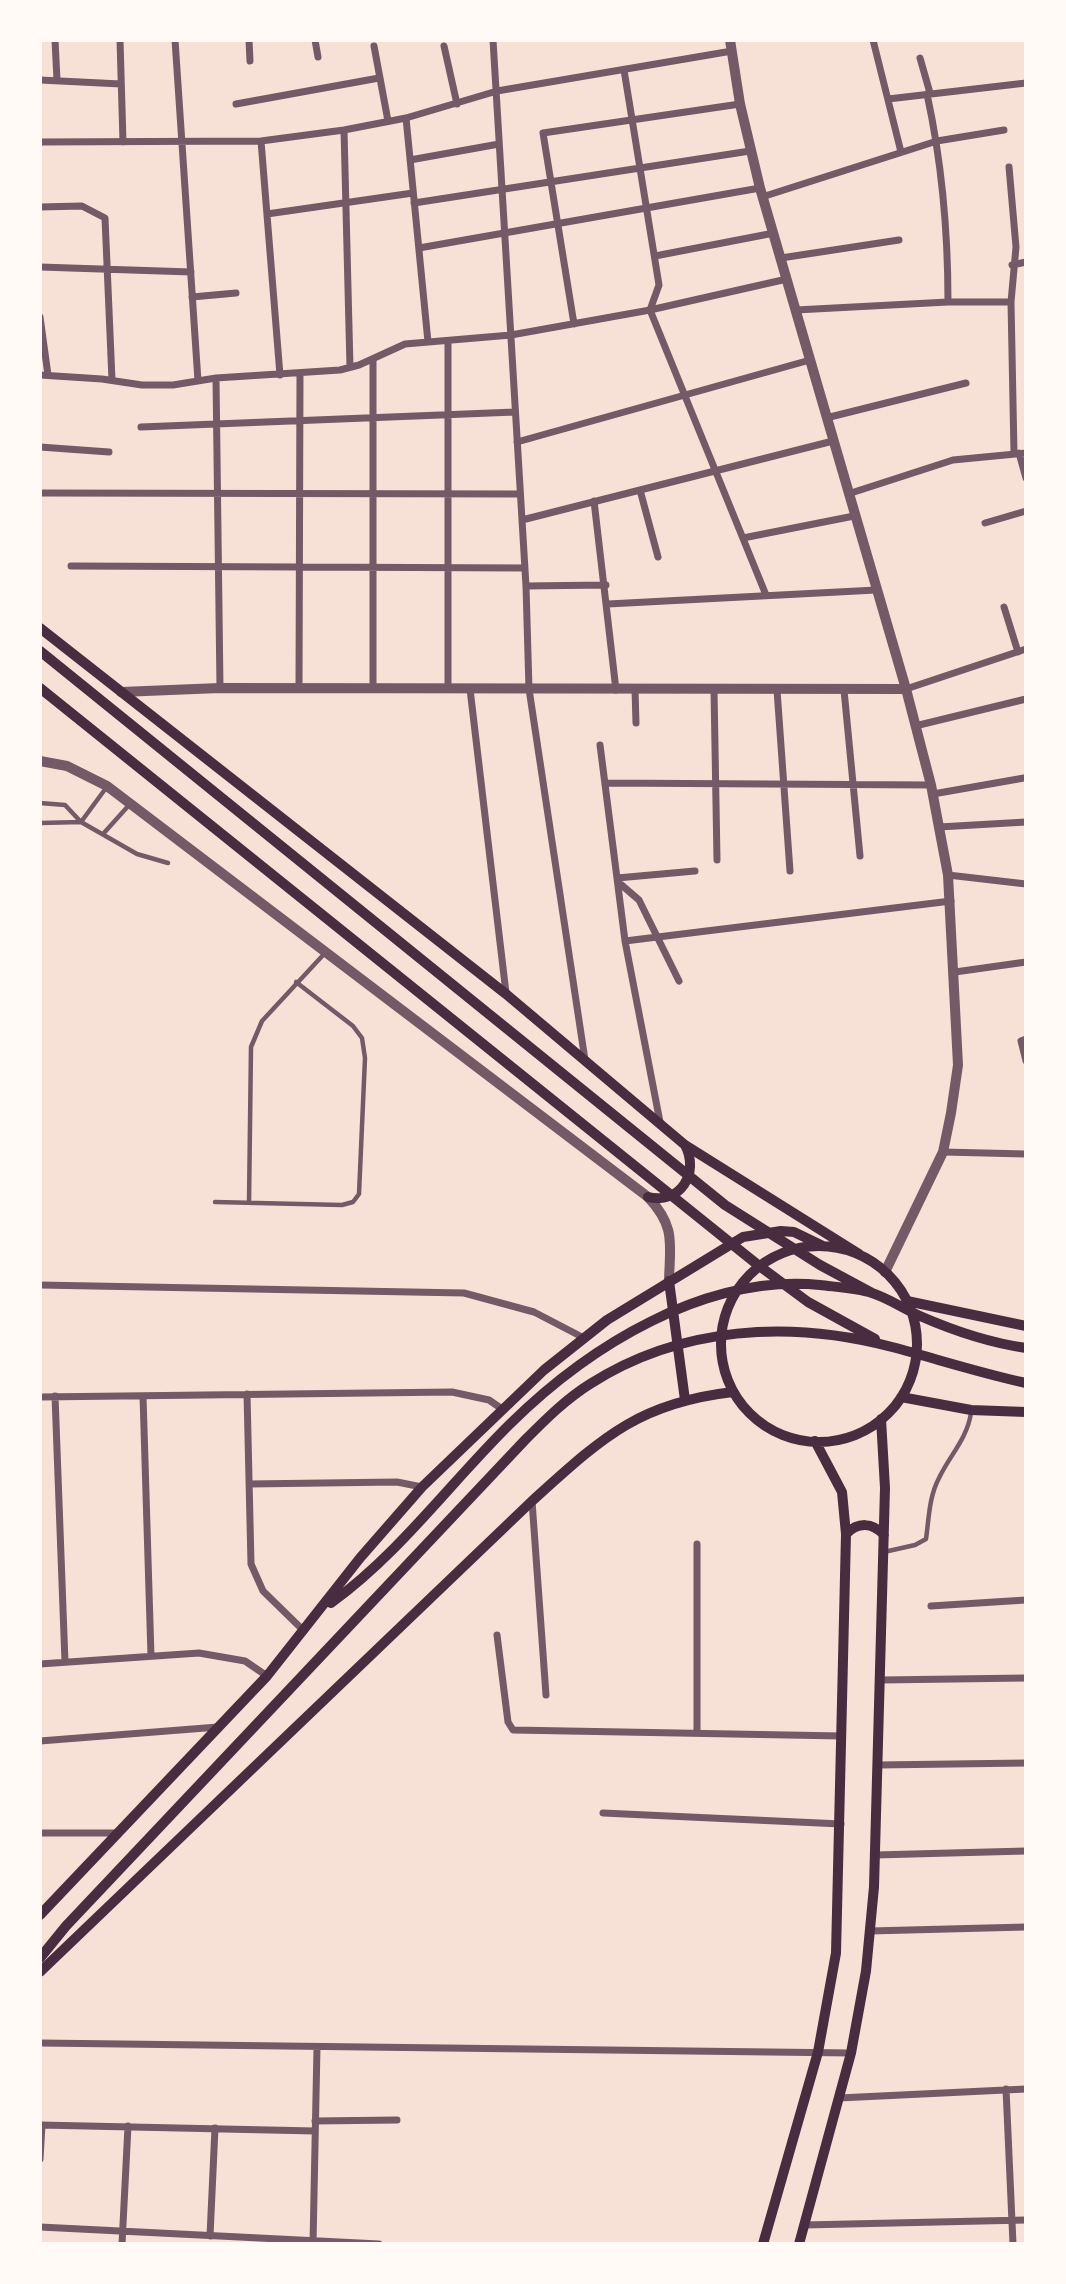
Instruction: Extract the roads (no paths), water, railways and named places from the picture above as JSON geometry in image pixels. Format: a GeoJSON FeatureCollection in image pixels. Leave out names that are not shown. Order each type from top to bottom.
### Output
{"type":"FeatureCollection","features":[{"type":"Feature","properties":{"kind":"main road"},"geometry":{"type":"LineString","coordinates":[[40,628],[506,994],[685,1145],[885,1272],[907,1301],[917,1343],[913,1371],[901,1397],[881,1419],[850,1436],[815,1441],[790,1437],[768,1427],[743,1405],[733,1392],[724,1369],[721,1346],[724,1322],[731,1300],[750,1274],[770,1260],[792,1250],[823,1246]]}},
{"type":"Feature","properties":{"kind":"main road"},"geometry":{"type":"LineString","coordinates":[[40,651],[725,1205],[820,1265],[872,1293],[951,1327],[1026,1348]]}},
{"type":"Feature","properties":{"kind":"main road"},"geometry":{"type":"LineString","coordinates":[[40,688],[782,1284],[835,1318],[890,1346]]}},
{"type":"Feature","properties":{"kind":"main road"},"geometry":{"type":"LineString","coordinates":[[648,1197],[663,1199],[684,1186],[691,1170],[685,1145]]}},
{"type":"Feature","properties":{"kind":"main road"},"geometry":{"type":"LineString","coordinates":[[40,1915],[267,1675],[422,1487],[502,1409],[584,1338],[732,1242],[755,1234],[794,1232],[823,1246],[859,1254]]}},
{"type":"Feature","properties":{"kind":"main road"},"geometry":{"type":"LineString","coordinates":[[669,1281],[685,1400]]}},
{"type":"Feature","properties":{"kind":"main road"},"geometry":{"type":"LineString","coordinates":[[319,1612],[373,1569],[510,1424],[546,1391],[610,1346],[688,1305],[737,1291],[780,1284],[872,1293]]}},
{"type":"Feature","properties":{"kind":"main road"},"geometry":{"type":"LineString","coordinates":[[907,1301],[1026,1326]]}},
{"type":"Feature","properties":{"kind":"main road"},"geometry":{"type":"LineString","coordinates":[[40,1958],[66,1926],[526,1439],[590,1384],[627,1364],[701,1337],[797,1332],[890,1346],[1026,1383]]}},
{"type":"Feature","properties":{"kind":"main road"},"geometry":{"type":"LineString","coordinates":[[40,1972],[532,1501],[608,1434],[639,1416],[685,1400],[733,1392]]}},
{"type":"Feature","properties":{"kind":"main road"},"geometry":{"type":"LineString","coordinates":[[901,1397],[971,1410],[1026,1412]]}},
{"type":"Feature","properties":{"kind":"main road"},"geometry":{"type":"LineString","coordinates":[[799,2244],[850,2053],[870,1931],[881,1680],[885,1488],[881,1419]]}},
{"type":"Feature","properties":{"kind":"main road"},"geometry":{"type":"LineString","coordinates":[[763,2244],[818,2052],[836,1953],[846,1534],[842,1492],[815,1441]]}},
{"type":"Feature","properties":{"kind":"main road"},"geometry":{"type":"LineString","coordinates":[[846,1534],[858,1525],[865,1525],[873,1526],[884,1535]]}},
{"type":"Feature","properties":{"kind":"street"},"geometry":{"type":"LineString","coordinates":[[55,40],[57,80]]}},
{"type":"Feature","properties":{"kind":"street"},"geometry":{"type":"LineString","coordinates":[[120,40],[123,142]]}},
{"type":"Feature","properties":{"kind":"street"},"geometry":{"type":"LineString","coordinates":[[175,40],[198,381]]}},
{"type":"Feature","properties":{"kind":"street"},"geometry":{"type":"LineString","coordinates":[[249,40],[250,61]]}},
{"type":"Feature","properties":{"kind":"street"},"geometry":{"type":"LineString","coordinates":[[315,40],[318,57]]}},
{"type":"Feature","properties":{"kind":"street"},"geometry":{"type":"LineString","coordinates":[[493,40],[526,586],[529,689],[586,1063]]}},
{"type":"Feature","properties":{"kind":"street"},"geometry":{"type":"LineString","coordinates":[[873,40],[901,152]]}},
{"type":"Feature","properties":{"kind":"street"},"geometry":{"type":"LineString","coordinates":[[374,46],[388,121]]}},
{"type":"Feature","properties":{"kind":"street"},"geometry":{"type":"LineString","coordinates":[[444,46],[457,104]]}},
{"type":"Feature","properties":{"kind":"street"},"geometry":{"type":"LineString","coordinates":[[40,142],[261,141],[344,130],[406,118],[496,91],[624,70],[731,46],[750,151],[906,689],[932,790],[948,875],[958,1065],[943,1152],[885,1272]]}},
{"type":"Feature","properties":{"kind":"street"},"geometry":{"type":"LineString","coordinates":[[920,58],[937,141],[948,232],[948,302]]}},
{"type":"Feature","properties":{"kind":"street"},"geometry":{"type":"LineString","coordinates":[[624,70],[660,289],[650,310],[766,595]]}},
{"type":"Feature","properties":{"kind":"street"},"geometry":{"type":"LineString","coordinates":[[236,104],[379,78]]}},
{"type":"Feature","properties":{"kind":"street"},"geometry":{"type":"LineString","coordinates":[[40,80],[121,84]]}},
{"type":"Feature","properties":{"kind":"street"},"geometry":{"type":"LineString","coordinates":[[888,99],[1026,83]]}},
{"type":"Feature","properties":{"kind":"street"},"geometry":{"type":"LineString","coordinates":[[574,324],[544,132],[740,104]]}},
{"type":"Feature","properties":{"kind":"street"},"geometry":{"type":"LineString","coordinates":[[406,118],[428,342]]}},
{"type":"Feature","properties":{"kind":"street"},"geometry":{"type":"LineString","coordinates":[[344,130],[350,367]]}},
{"type":"Feature","properties":{"kind":"street"},"geometry":{"type":"LineString","coordinates":[[419,248],[647,207],[761,192],[937,141],[1004,130]]}},
{"type":"Feature","properties":{"kind":"street"},"geometry":{"type":"LineString","coordinates":[[261,141],[280,375]]}},
{"type":"Feature","properties":{"kind":"street"},"geometry":{"type":"LineString","coordinates":[[410,160],[499,144]]}},
{"type":"Feature","properties":{"kind":"street"},"geometry":{"type":"LineString","coordinates":[[414,203],[750,151]]}},
{"type":"Feature","properties":{"kind":"street"},"geometry":{"type":"LineString","coordinates":[[1009,167],[1016,247],[1012,265],[1011,302],[1020,453],[1026,478]]}},
{"type":"Feature","properties":{"kind":"street"},"geometry":{"type":"LineString","coordinates":[[267,214],[413,193]]}},
{"type":"Feature","properties":{"kind":"street"},"geometry":{"type":"LineString","coordinates":[[40,207],[82,206],[105,218],[112,380]]}},
{"type":"Feature","properties":{"kind":"street"},"geometry":{"type":"LineString","coordinates":[[655,256],[774,233]]}},
{"type":"Feature","properties":{"kind":"street"},"geometry":{"type":"LineString","coordinates":[[781,258],[899,240]]}},
{"type":"Feature","properties":{"kind":"street"},"geometry":{"type":"LineString","coordinates":[[1012,265],[1026,262]]}},
{"type":"Feature","properties":{"kind":"street"},"geometry":{"type":"LineString","coordinates":[[40,267],[191,272]]}},
{"type":"Feature","properties":{"kind":"street"},"geometry":{"type":"LineString","coordinates":[[40,317],[44,375],[142,385],[300,374],[350,367],[405,344],[511,335],[650,310],[787,279]]}},
{"type":"Feature","properties":{"kind":"street"},"geometry":{"type":"LineString","coordinates":[[192,297],[236,293]]}},
{"type":"Feature","properties":{"kind":"street"},"geometry":{"type":"LineString","coordinates":[[796,310],[948,302],[1011,302]]}},
{"type":"Feature","properties":{"kind":"street"},"geometry":{"type":"LineString","coordinates":[[448,341],[448,689]]}},
{"type":"Feature","properties":{"kind":"street"},"geometry":{"type":"LineString","coordinates":[[373,359],[373,688]]}},
{"type":"Feature","properties":{"kind":"street"},"geometry":{"type":"LineString","coordinates":[[517,442],[810,360]]}},
{"type":"Feature","properties":{"kind":"street"},"geometry":{"type":"LineString","coordinates":[[299,688],[300,374]]}},
{"type":"Feature","properties":{"kind":"street"},"geometry":{"type":"LineString","coordinates":[[216,378],[220,688]]}},
{"type":"Feature","properties":{"kind":"street"},"geometry":{"type":"LineString","coordinates":[[826,418],[966,383]]}},
{"type":"Feature","properties":{"kind":"street"},"geometry":{"type":"LineString","coordinates":[[141,427],[515,412]]}},
{"type":"Feature","properties":{"kind":"street"},"geometry":{"type":"LineString","coordinates":[[522,520],[833,441]]}},
{"type":"Feature","properties":{"kind":"street"},"geometry":{"type":"LineString","coordinates":[[40,447],[109,452]]}},
{"type":"Feature","properties":{"kind":"street"},"geometry":{"type":"LineString","coordinates":[[848,495],[953,460],[1020,453]]}},
{"type":"Feature","properties":{"kind":"street"},"geometry":{"type":"LineString","coordinates":[[640,490],[658,557]]}},
{"type":"Feature","properties":{"kind":"street"},"geometry":{"type":"LineString","coordinates":[[40,493],[520,494]]}},
{"type":"Feature","properties":{"kind":"street"},"geometry":{"type":"LineString","coordinates":[[594,501],[606,585],[616,690]]}},
{"type":"Feature","properties":{"kind":"street"},"geometry":{"type":"LineString","coordinates":[[985,523],[1026,511]]}},
{"type":"Feature","properties":{"kind":"street"},"geometry":{"type":"LineString","coordinates":[[743,538],[854,516]]}},
{"type":"Feature","properties":{"kind":"street"},"geometry":{"type":"LineString","coordinates":[[71,566],[524,568]]}},
{"type":"Feature","properties":{"kind":"street"},"geometry":{"type":"LineString","coordinates":[[526,586],[606,585]]}},
{"type":"Feature","properties":{"kind":"street"},"geometry":{"type":"LineString","coordinates":[[608,604],[876,590]]}},
{"type":"Feature","properties":{"kind":"street"},"geometry":{"type":"LineString","coordinates":[[121,692],[220,688],[906,689],[1022,651],[1003,607]]}},
{"type":"Feature","properties":{"kind":"street"},"geometry":{"type":"LineString","coordinates":[[470,690],[506,994]]}},
{"type":"Feature","properties":{"kind":"street"},"geometry":{"type":"LineString","coordinates":[[635,690],[636,723]]}},
{"type":"Feature","properties":{"kind":"street"},"geometry":{"type":"LineString","coordinates":[[714,690],[717,860]]}},
{"type":"Feature","properties":{"kind":"street"},"geometry":{"type":"LineString","coordinates":[[777,690],[790,871]]}},
{"type":"Feature","properties":{"kind":"street"},"geometry":{"type":"LineString","coordinates":[[844,690],[860,856]]}},
{"type":"Feature","properties":{"kind":"street"},"geometry":{"type":"LineString","coordinates":[[915,726],[1026,699]]}},
{"type":"Feature","properties":{"kind":"street"},"geometry":{"type":"LineString","coordinates":[[600,745],[625,941],[660,1123]]}},
{"type":"Feature","properties":{"kind":"street"},"geometry":{"type":"LineString","coordinates":[[40,761],[67,766],[107,786],[648,1197],[661,1210],[669,1227],[672,1242],[669,1281]]}},
{"type":"Feature","properties":{"kind":"street"},"geometry":{"type":"LineString","coordinates":[[605,783],[853,786],[932,790],[1024,778]]}},
{"type":"Feature","properties":{"kind":"street"},"geometry":{"type":"LineString","coordinates":[[939,827],[1026,822]]}},
{"type":"Feature","properties":{"kind":"street"},"geometry":{"type":"LineString","coordinates":[[617,880],[695,871]]}},
{"type":"Feature","properties":{"kind":"street"},"geometry":{"type":"LineString","coordinates":[[948,875],[1026,884]]}},
{"type":"Feature","properties":{"kind":"street"},"geometry":{"type":"LineString","coordinates":[[617,880],[639,900],[679,981]]}},
{"type":"Feature","properties":{"kind":"street"},"geometry":{"type":"LineString","coordinates":[[625,941],[951,901]]}},
{"type":"Feature","properties":{"kind":"street"},"geometry":{"type":"LineString","coordinates":[[955,972],[1026,962]]}},
{"type":"Feature","properties":{"kind":"street"},"geometry":{"type":"LineString","coordinates":[[1026,1039],[1021,1041],[1026,1061]]}},
{"type":"Feature","properties":{"kind":"street"},"geometry":{"type":"LineString","coordinates":[[943,1152],[1026,1154]]}},
{"type":"Feature","properties":{"kind":"street"},"geometry":{"type":"LineString","coordinates":[[40,1285],[464,1293],[534,1311],[584,1338]]}},
{"type":"Feature","properties":{"kind":"street"},"geometry":{"type":"LineString","coordinates":[[40,1397],[452,1392],[489,1400],[502,1409]]}},
{"type":"Feature","properties":{"kind":"street"},"geometry":{"type":"LineString","coordinates":[[247,1394],[251,1564],[256,1580],[270,1600],[304,1630]]}},
{"type":"Feature","properties":{"kind":"street"},"geometry":{"type":"LineString","coordinates":[[55,1396],[65,1662]]}},
{"type":"Feature","properties":{"kind":"street"},"geometry":{"type":"LineString","coordinates":[[143,1396],[152,1656]]}},
{"type":"Feature","properties":{"kind":"street"},"geometry":{"type":"LineString","coordinates":[[249,1484],[397,1482],[422,1487]]}},
{"type":"Feature","properties":{"kind":"street"},"geometry":{"type":"LineString","coordinates":[[532,1501],[546,1695]]}},
{"type":"Feature","properties":{"kind":"street"},"geometry":{"type":"LineString","coordinates":[[697,1544],[697,1733]]}},
{"type":"Feature","properties":{"kind":"street"},"geometry":{"type":"LineString","coordinates":[[931,1606],[1026,1600]]}},
{"type":"Feature","properties":{"kind":"street"},"geometry":{"type":"LineString","coordinates":[[497,1635],[508,1722],[513,1730],[843,1736]]}},
{"type":"Feature","properties":{"kind":"street"},"geometry":{"type":"LineString","coordinates":[[40,1664],[199,1653],[226,1655],[245,1661],[267,1675]]}},
{"type":"Feature","properties":{"kind":"street"},"geometry":{"type":"LineString","coordinates":[[881,1680],[1026,1678]]}},
{"type":"Feature","properties":{"kind":"street"},"geometry":{"type":"LineString","coordinates":[[40,1741],[218,1727]]}},
{"type":"Feature","properties":{"kind":"street"},"geometry":{"type":"LineString","coordinates":[[878,1765],[1026,1763]]}},
{"type":"Feature","properties":{"kind":"street"},"geometry":{"type":"LineString","coordinates":[[603,1813],[841,1824]]}},
{"type":"Feature","properties":{"kind":"street"},"geometry":{"type":"LineString","coordinates":[[40,1833],[118,1833]]}},
{"type":"Feature","properties":{"kind":"street"},"geometry":{"type":"LineString","coordinates":[[875,1855],[1026,1851]]}},
{"type":"Feature","properties":{"kind":"street"},"geometry":{"type":"LineString","coordinates":[[870,1931],[1026,1927]]}},
{"type":"Feature","properties":{"kind":"street"},"geometry":{"type":"LineString","coordinates":[[40,2043],[850,2053]]}},
{"type":"Feature","properties":{"kind":"street"},"geometry":{"type":"LineString","coordinates":[[313,2243],[317,2047]]}},
{"type":"Feature","properties":{"kind":"street"},"geometry":{"type":"LineString","coordinates":[[1006,2089],[1013,2244]]}},
{"type":"Feature","properties":{"kind":"street"},"geometry":{"type":"LineString","coordinates":[[839,2098],[1026,2089]]}},
{"type":"Feature","properties":{"kind":"street"},"geometry":{"type":"LineString","coordinates":[[315,2120],[397,2120]]}},
{"type":"Feature","properties":{"kind":"street"},"geometry":{"type":"LineString","coordinates":[[40,2159],[41,2124],[315,2131]]}},
{"type":"Feature","properties":{"kind":"street"},"geometry":{"type":"LineString","coordinates":[[122,2244],[128,2126]]}},
{"type":"Feature","properties":{"kind":"street"},"geometry":{"type":"LineString","coordinates":[[210,2236],[215,2129]]}},
{"type":"Feature","properties":{"kind":"street"},"geometry":{"type":"LineString","coordinates":[[804,2225],[1026,2220]]}},
{"type":"Feature","properties":{"kind":"street"},"geometry":{"type":"LineString","coordinates":[[40,2227],[313,2243],[379,2244]]}},
{"type":"Feature","properties":{"kind":"lane"},"geometry":{"type":"LineString","coordinates":[[81,821],[107,786]]}},
{"type":"Feature","properties":{"kind":"lane"},"geometry":{"type":"LineString","coordinates":[[40,803],[65,806],[81,821],[137,854],[168,863]]}},
{"type":"Feature","properties":{"kind":"lane"},"geometry":{"type":"LineString","coordinates":[[103,834],[130,804]]}},
{"type":"Feature","properties":{"kind":"lane"},"geometry":{"type":"LineString","coordinates":[[40,823],[81,821]]}},
{"type":"Feature","properties":{"kind":"lane"},"geometry":{"type":"LineString","coordinates":[[249,1203],[251,1047],[262,1021],[326,952]]}},
{"type":"Feature","properties":{"kind":"lane"},"geometry":{"type":"LineString","coordinates":[[215,1202],[342,1205],[353,1202],[359,1194],[365,1058],[362,1038],[353,1026],[296,982]]}},
{"type":"Feature","properties":{"kind":"lane"},"geometry":{"type":"LineString","coordinates":[[883,1552],[915,1545],[926,1539],[931,1499],[939,1478],[968,1428],[971,1410]]}}]}
